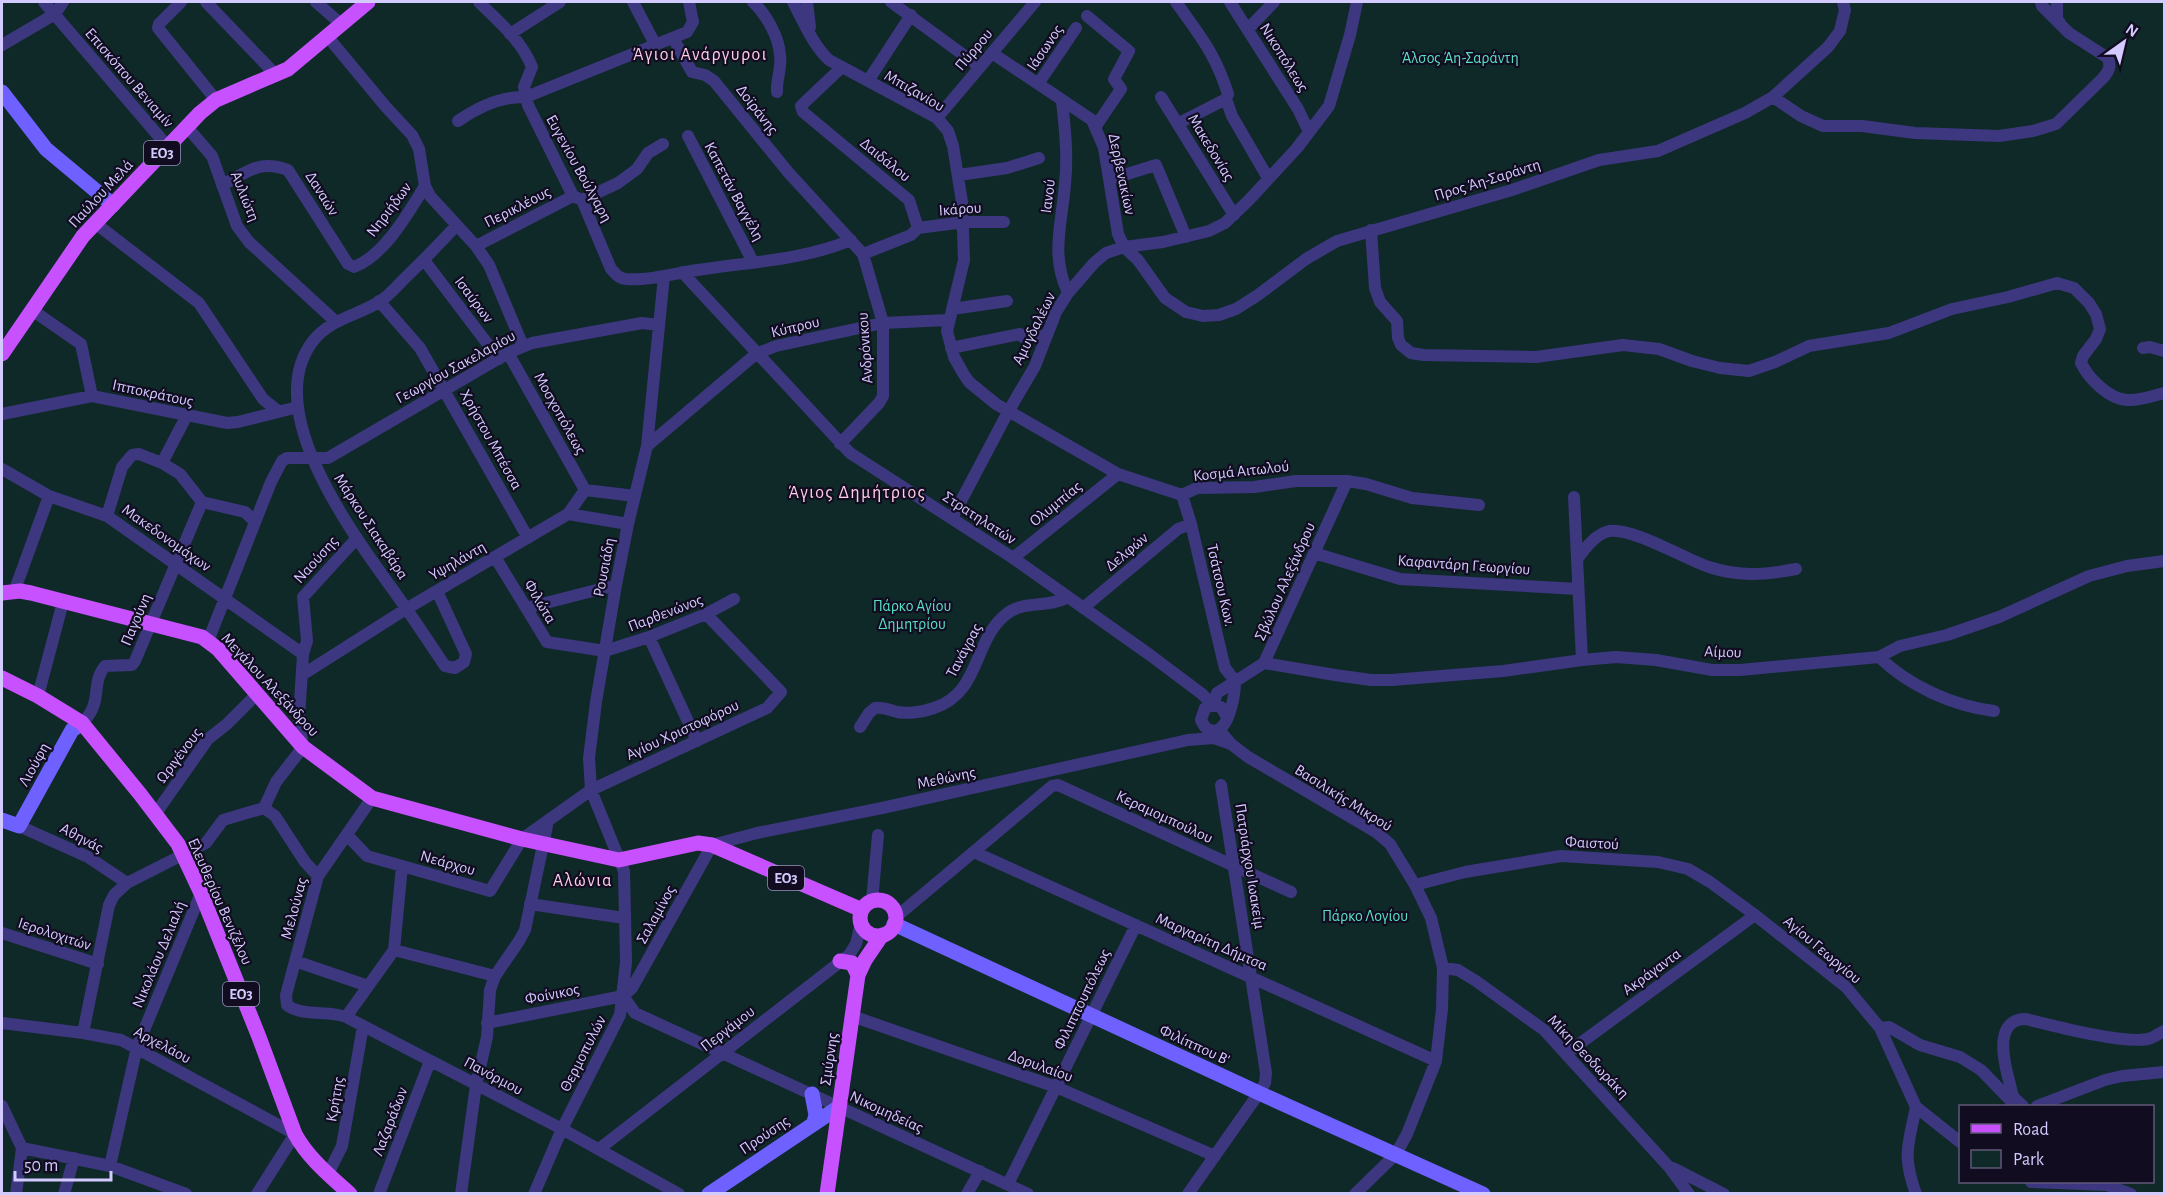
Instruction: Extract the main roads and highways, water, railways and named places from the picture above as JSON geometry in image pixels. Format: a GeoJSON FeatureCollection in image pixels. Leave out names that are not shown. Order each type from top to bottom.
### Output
{"type":"FeatureCollection","features":[{"type":"Feature","properties":{"kind":"main road","name":"Παύλου Μελά"},"geometry":{"type":"LineString","coordinates":[[2,354],[70,254],[95,223],[200,113],[216,100],[288,69],[368,2]]}},
{"type":"Feature","properties":{"kind":"main road"},"geometry":{"type":"LineString","coordinates":[[2,92],[46,149],[113,205]]}},
{"type":"Feature","properties":{"kind":"main road","name":"Μεγάλου Αλεξάνδρου"},"geometry":{"type":"LineString","coordinates":[[8,593],[31,593],[202,637],[257,694],[303,747],[372,798],[522,839],[619,860],[698,843],[712,845],[865,911]]}},
{"type":"Feature","properties":{"kind":"main road","name":"Ελευθερίου Βενιζέλου"},"geometry":{"type":"LineString","coordinates":[[2,678],[38,696],[82,723],[156,813],[184,855],[201,893],[295,1134],[301,1145],[350,1194]]}},
{"type":"Feature","properties":{"kind":"main road","name":"Λιούφη"},"geometry":{"type":"LineString","coordinates":[[2,820],[19,826],[72,730],[82,723]]}},
{"type":"Feature","properties":{"kind":"main road","name":"ΕΟ3"},"geometry":{"type":"LineString","coordinates":[[882,936],[867,932],[865,911],[886,902],[893,908],[895,920]]}},
{"type":"Feature","properties":{"kind":"main road"},"geometry":{"type":"LineString","coordinates":[[882,936],[889,932],[895,920]]}},
{"type":"Feature","properties":{"kind":"main road","name":"Φιλίππου Β'"},"geometry":{"type":"LineString","coordinates":[[895,920],[1091,1016],[1483,1194]]}},
{"type":"Feature","properties":{"kind":"main road","name":"Σμύρνης"},"geometry":{"type":"LineString","coordinates":[[827,1194],[858,975],[865,960],[882,936]]}},
{"type":"Feature","properties":{"kind":"main road"},"geometry":{"type":"LineString","coordinates":[[840,961],[852,963],[858,975]]}},
{"type":"Feature","properties":{"kind":"main road"},"geometry":{"type":"LineString","coordinates":[[812,1094],[816,1115],[814,1122]]}},
{"type":"Feature","properties":{"kind":"main road","name":"Προύσης"},"geometry":{"type":"LineString","coordinates":[[709,1194],[839,1107]]}},
{"type":"Feature","properties":{"kind":"district","name":"Άγιοι Ανάργυροι"},"geometry":{"type":"Point","coordinates":[700,54]}},
{"type":"Feature","properties":{"kind":"district","name":"Άγιος Δημήτριος"},"geometry":{"type":"Point","coordinates":[857,492]}},
{"type":"Feature","properties":{"kind":"district","name":"Αλώνια"},"geometry":{"type":"Point","coordinates":[583,880]}},
{"type":"Feature","properties":{"kind":"park label","name":"Άλσος Άη-Σαράντη"},"geometry":{"type":"Point","coordinates":[1460,57]}},
{"type":"Feature","properties":{"kind":"park label","name":"Πάρκο Αγίου Δημητρίου"},"geometry":{"type":"Point","coordinates":[912,614]}},
{"type":"Feature","properties":{"kind":"park label","name":"Πάρκο Λογίου"},"geometry":{"type":"Point","coordinates":[1365,915]}}]}
